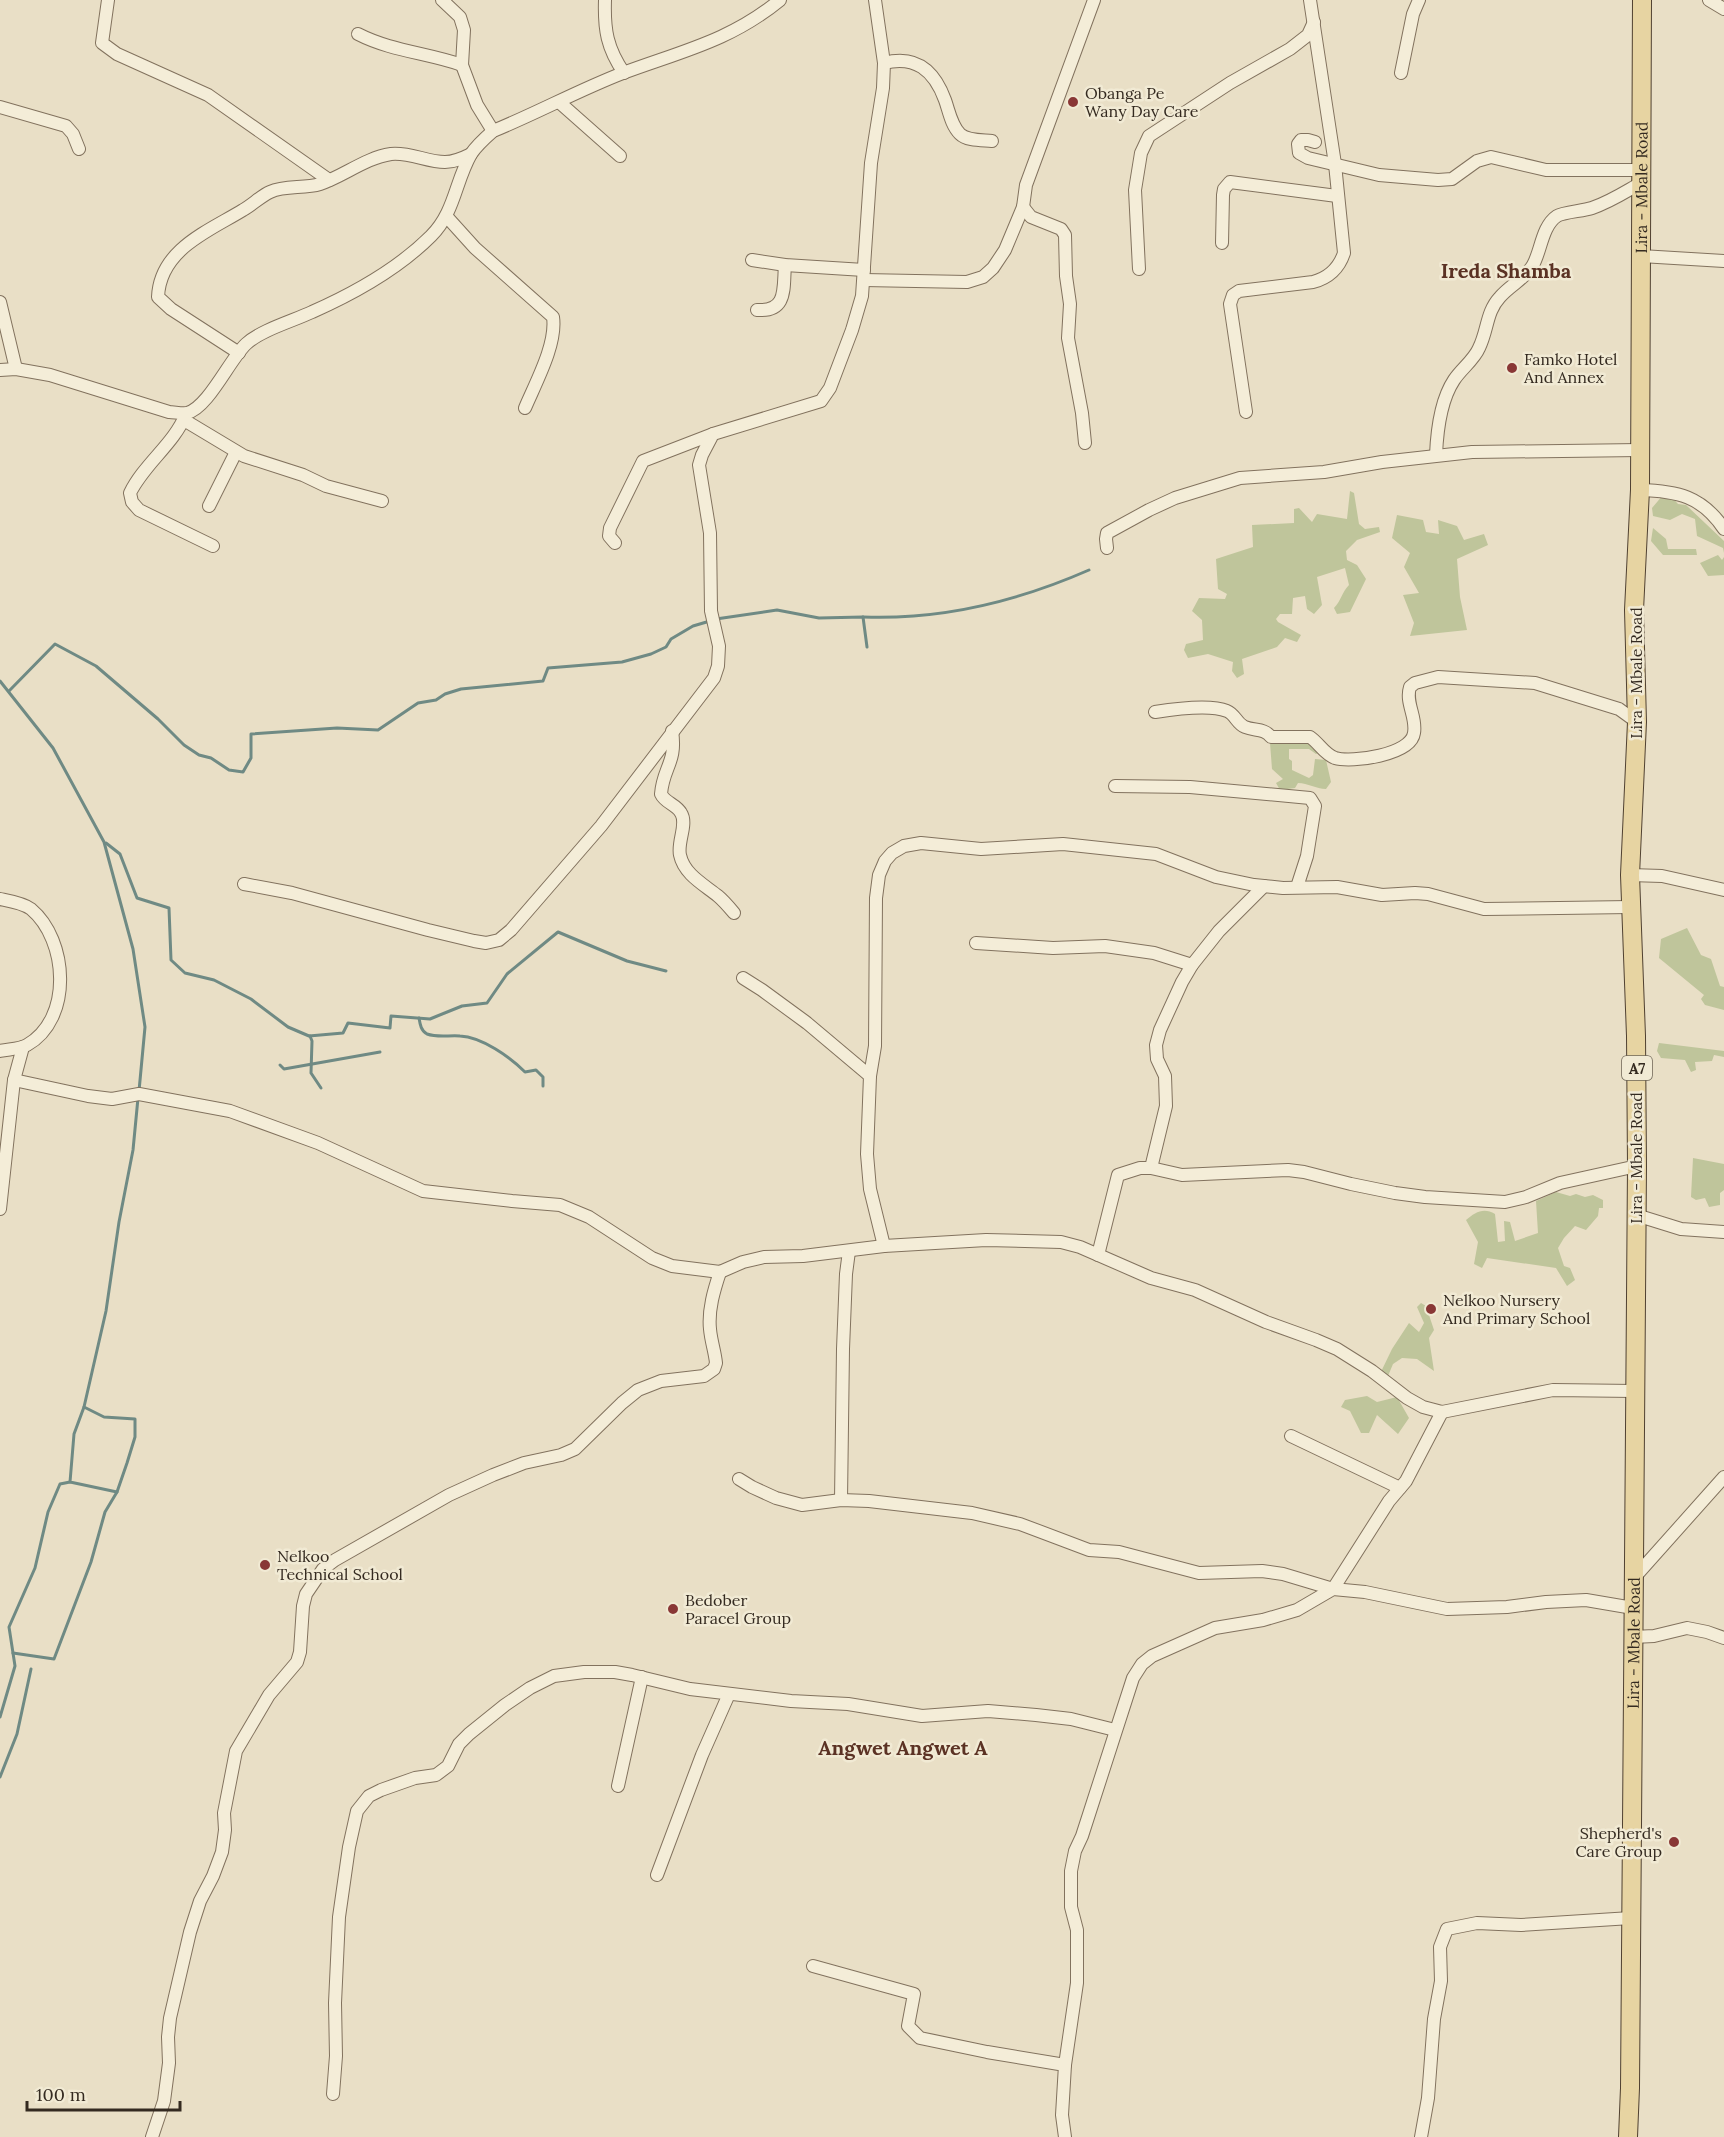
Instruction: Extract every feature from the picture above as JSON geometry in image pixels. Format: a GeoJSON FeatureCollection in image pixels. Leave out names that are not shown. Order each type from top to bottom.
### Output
{"type":"FeatureCollection","features":[{"type":"Feature","properties":{"kind":"main road","name":"Lira - Mbale Road"},"geometry":{"type":"LineString","coordinates":[[1628,2137],[1637,1166],[1636,1036],[1630,875],[1637,722],[1634,610],[1640,490],[1642,0]]}},
{"type":"Feature","properties":{"kind":"street"},"geometry":{"type":"LineString","coordinates":[[108,0],[102,43],[105,46],[117,54],[208,95],[329,180]]}},
{"type":"Feature","properties":{"kind":"street"},"geometry":{"type":"LineString","coordinates":[[441,0],[460,18],[464,30],[462,65],[477,105],[493,131]]}},
{"type":"Feature","properties":{"kind":"street"},"geometry":{"type":"LineString","coordinates":[[605,0],[604,24],[609,46],[624,73]]}},
{"type":"Feature","properties":{"kind":"street"},"geometry":{"type":"LineString","coordinates":[[213,546],[139,510],[132,502],[130,493],[137,479],[185,417],[208,396],[239,353],[254,338],[340,299],[395,267],[425,242],[447,217],[471,154],[493,131],[624,73],[729,35],[780,0]]}},
{"type":"Feature","properties":{"kind":"street"},"geometry":{"type":"LineString","coordinates":[[615,543],[609,536],[610,528],[643,461],[713,434],[824,399],[852,330],[862,296],[871,163],[883,88],[884,63],[875,0]]}},
{"type":"Feature","properties":{"kind":"street"},"geometry":{"type":"LineString","coordinates":[[752,260],[937,283],[979,280],[993,267],[1005,250],[1023,207],[1026,185],[1094,0]]}},
{"type":"Feature","properties":{"kind":"street"},"geometry":{"type":"LineString","coordinates":[[1246,412],[1230,300],[1239,291],[1313,282],[1324,278],[1335,269],[1344,253],[1335,164],[1310,0]]}},
{"type":"Feature","properties":{"kind":"street"},"geometry":{"type":"LineString","coordinates":[[1139,269],[1135,190],[1141,153],[1149,136],[1230,83],[1290,49],[1308,35],[1314,24],[1318,0]]}},
{"type":"Feature","properties":{"kind":"street"},"geometry":{"type":"LineString","coordinates":[[1401,73],[1406,42],[1419,0]]}},
{"type":"Feature","properties":{"kind":"street"},"geometry":{"type":"LineString","coordinates":[[1709,0],[1724,9]]}},
{"type":"Feature","properties":{"kind":"street"},"geometry":{"type":"LineString","coordinates":[[358,33],[385,45],[438,56],[462,65]]}},
{"type":"Feature","properties":{"kind":"street"},"geometry":{"type":"LineString","coordinates":[[884,63],[903,60],[927,71],[944,97],[950,117],[960,134],[967,138],[992,141]]}},
{"type":"Feature","properties":{"kind":"street"},"geometry":{"type":"LineString","coordinates":[[559,102],[620,156]]}},
{"type":"Feature","properties":{"kind":"street"},"geometry":{"type":"LineString","coordinates":[[0,107],[66,126],[73,134],[79,149]]}},
{"type":"Feature","properties":{"kind":"street"},"geometry":{"type":"LineString","coordinates":[[1315,142],[1301,140],[1298,144],[1299,153],[1302,156],[1379,175],[1438,180],[1452,178],[1477,161],[1491,157],[1546,170],[1641,176]]}},
{"type":"Feature","properties":{"kind":"street"},"geometry":{"type":"LineString","coordinates":[[239,353],[161,302],[158,297],[161,280],[179,250],[196,237],[271,192],[319,184],[372,159],[392,154],[407,154],[445,162],[458,160],[471,154]]}},
{"type":"Feature","properties":{"kind":"street"},"geometry":{"type":"LineString","coordinates":[[1436,455],[1438,430],[1449,388],[1479,349],[1488,316],[1495,303],[1501,295],[1525,276],[1534,263],[1554,219],[1562,214],[1605,203],[1641,176]]}},
{"type":"Feature","properties":{"kind":"street"},"geometry":{"type":"LineString","coordinates":[[1222,243],[1223,195],[1224,189],[1230,182],[1337,196]]}},
{"type":"Feature","properties":{"kind":"street"},"geometry":{"type":"LineString","coordinates":[[1023,207],[1031,217],[1062,229],[1065,236],[1065,268],[1070,303],[1068,338],[1082,413],[1085,443]]}},
{"type":"Feature","properties":{"kind":"street"},"geometry":{"type":"LineString","coordinates":[[447,217],[475,248],[553,316],[553,330],[547,352],[525,408]]}},
{"type":"Feature","properties":{"kind":"street"},"geometry":{"type":"LineString","coordinates":[[1641,256],[1724,261]]}},
{"type":"Feature","properties":{"kind":"street"},"geometry":{"type":"LineString","coordinates":[[757,310],[770,311],[779,304],[783,292],[785,265]]}},
{"type":"Feature","properties":{"kind":"street"},"geometry":{"type":"LineString","coordinates":[[0,302],[16,369]]}},
{"type":"Feature","properties":{"kind":"street"},"geometry":{"type":"LineString","coordinates":[[0,370],[16,369],[50,375],[185,417],[236,452],[326,486],[382,501]]}},
{"type":"Feature","properties":{"kind":"street"},"geometry":{"type":"LineString","coordinates":[[244,884],[304,896],[474,941],[486,943],[499,940],[511,930],[601,826],[714,678],[720,646],[711,611],[710,533],[699,465],[713,434]]}},
{"type":"Feature","properties":{"kind":"street"},"geometry":{"type":"LineString","coordinates":[[1107,548],[1106,536],[1112,529],[1175,498],[1248,477],[1324,472],[1436,455],[1472,452],[1640,450]]}},
{"type":"Feature","properties":{"kind":"street"},"geometry":{"type":"LineString","coordinates":[[209,506],[236,452]]}},
{"type":"Feature","properties":{"kind":"street"},"geometry":{"type":"LineString","coordinates":[[1640,490],[1669,491],[1697,502],[1716,518],[1724,529]]}},
{"type":"Feature","properties":{"kind":"street"},"geometry":{"type":"LineString","coordinates":[[1155,711],[1196,709],[1226,711],[1242,726],[1265,731],[1270,737],[1310,737],[1331,756],[1360,760],[1403,747],[1410,742],[1414,736],[1414,728],[1408,698],[1410,687],[1438,678],[1535,683],[1620,709],[1637,722]]}},
{"type":"Feature","properties":{"kind":"street"},"geometry":{"type":"LineString","coordinates":[[672,731],[674,749],[661,794],[680,811],[682,816],[679,845],[682,861],[691,874],[734,913]]}},
{"type":"Feature","properties":{"kind":"street"},"geometry":{"type":"LineString","coordinates":[[1115,786],[1182,786],[1310,798],[1315,806],[1307,856],[1297,888]]}},
{"type":"Feature","properties":{"kind":"street"},"geometry":{"type":"LineString","coordinates":[[884,1246],[868,1176],[867,1125],[870,1076],[875,1046],[875,922],[878,879],[887,857],[904,846],[921,843],[981,849],[1063,844],[1094,846],[1156,854],[1216,877],[1264,886],[1337,887],[1382,895],[1405,892],[1421,893],[1484,909],[1630,907]]}},
{"type":"Feature","properties":{"kind":"street"},"geometry":{"type":"LineString","coordinates":[[1630,875],[1662,876],[1724,890]]}},
{"type":"Feature","properties":{"kind":"street"},"geometry":{"type":"LineString","coordinates":[[1151,1168],[1166,1106],[1165,1076],[1157,1059],[1156,1045],[1160,1030],[1192,965],[1219,931],[1264,886]]}},
{"type":"Feature","properties":{"kind":"street"},"geometry":{"type":"LineString","coordinates":[[0,899],[30,908],[45,926],[59,956],[60,985],[53,1013],[43,1032],[23,1047],[0,1051]]}},
{"type":"Feature","properties":{"kind":"street"},"geometry":{"type":"LineString","coordinates":[[976,943],[1053,948],[1106,946],[1154,953],[1192,965]]}},
{"type":"Feature","properties":{"kind":"street"},"geometry":{"type":"LineString","coordinates":[[743,978],[807,1023],[870,1076]]}},
{"type":"Feature","properties":{"kind":"street"},"geometry":{"type":"LineString","coordinates":[[0,1209],[14,1080],[23,1047]]}},
{"type":"Feature","properties":{"kind":"street"},"geometry":{"type":"LineString","coordinates":[[14,1080],[88,1096],[112,1099],[139,1094],[230,1111],[318,1143],[423,1191],[560,1205],[589,1217],[652,1258],[672,1266],[698,1271],[720,1272],[743,1262],[764,1257],[803,1256],[884,1246],[986,1240],[1061,1242],[1080,1247],[1129,1270],[1195,1290],[1266,1322],[1337,1349],[1372,1371],[1407,1398],[1423,1407],[1442,1412],[1553,1390],[1634,1391]]}},
{"type":"Feature","properties":{"kind":"street"},"geometry":{"type":"LineString","coordinates":[[1098,1255],[1118,1175],[1140,1168],[1151,1168],[1182,1175],[1296,1171],[1395,1193],[1504,1202],[1526,1197],[1560,1183],[1637,1166]]}},
{"type":"Feature","properties":{"kind":"street"},"geometry":{"type":"LineString","coordinates":[[1636,1215],[1682,1229],[1724,1232]]}},
{"type":"Feature","properties":{"kind":"street"},"geometry":{"type":"LineString","coordinates":[[841,1500],[843,1337],[849,1251]]}},
{"type":"Feature","properties":{"kind":"street"},"geometry":{"type":"LineString","coordinates":[[152,2137],[164,2101],[169,2063],[170,2018],[190,1932],[200,1901],[222,1852],[225,1830],[224,1813],[236,1751],[270,1695],[297,1662],[300,1652],[303,1606],[312,1583],[323,1569],[340,1557],[449,1495],[493,1474],[575,1449],[638,1390],[661,1382],[704,1376],[709,1373],[716,1363],[710,1330],[713,1293],[720,1272]]}},
{"type":"Feature","properties":{"kind":"street"},"geometry":{"type":"LineString","coordinates":[[1065,2137],[1062,2115],[1065,2065],[1077,1983],[1077,1930],[1071,1907],[1071,1871],[1133,1678],[1142,1664],[1152,1656],[1215,1628],[1263,1620],[1296,1610],[1333,1589],[1418,1460],[1442,1412]]}},
{"type":"Feature","properties":{"kind":"street"},"geometry":{"type":"LineString","coordinates":[[1291,1436],[1400,1488]]}},
{"type":"Feature","properties":{"kind":"street"},"geometry":{"type":"LineString","coordinates":[[1633,1579],[1724,1477]]}},
{"type":"Feature","properties":{"kind":"street"},"geometry":{"type":"LineString","coordinates":[[739,1479],[776,1498],[802,1505],[841,1500],[909,1504],[972,1513],[1020,1524],[1089,1551],[1119,1552],[1199,1573],[1262,1571],[1283,1574],[1333,1589],[1365,1592],[1447,1609],[1496,1608],[1586,1600],[1633,1608]]}},
{"type":"Feature","properties":{"kind":"street"},"geometry":{"type":"LineString","coordinates":[[1633,1637],[1654,1636],[1687,1628],[1724,1638]]}},
{"type":"Feature","properties":{"kind":"street"},"geometry":{"type":"LineString","coordinates":[[333,2094],[339,1917],[349,1847],[357,1811],[369,1796],[415,1778],[436,1775],[448,1766],[459,1744],[469,1734],[505,1705],[530,1688],[554,1676],[584,1672],[615,1672],[690,1689],[729,1694],[848,1704],[922,1716],[988,1711],[1036,1715],[1071,1719],[1115,1730]]}},
{"type":"Feature","properties":{"kind":"street"},"geometry":{"type":"LineString","coordinates":[[618,1786],[642,1677]]}},
{"type":"Feature","properties":{"kind":"street"},"geometry":{"type":"LineString","coordinates":[[657,1875],[702,1755],[729,1694]]}},
{"type":"Feature","properties":{"kind":"street"},"geometry":{"type":"LineString","coordinates":[[1421,2137],[1428,2098],[1434,2019],[1441,1981],[1440,1947],[1447,1929],[1477,1923],[1521,1925],[1631,1918]]}},
{"type":"Feature","properties":{"kind":"street"},"geometry":{"type":"LineString","coordinates":[[813,1966],[914,1994],[908,2026],[920,2038],[1065,2065]]}},
{"type":"Feature","properties":{"kind":"green space"},"geometry":{"type":"Polygon","coordinates":[[[1350,491],[1354,493],[1359,524],[1365,529],[1379,527],[1380,532],[1357,540],[1346,551],[1347,560],[1357,565],[1366,579],[1350,612],[1337,614],[1334,608],[1349,585],[1345,568],[1317,577],[1322,605],[1314,614],[1307,609],[1305,596],[1293,598],[1292,614],[1280,614],[1276,619],[1301,635],[1297,642],[1285,638],[1277,647],[1242,659],[1244,674],[1237,678],[1232,671],[1233,662],[1208,654],[1188,658],[1184,650],[1186,644],[1203,640],[1202,620],[1192,611],[1199,598],[1225,599],[1227,594],[1218,589],[1216,559],[1253,547],[1252,525],[1294,523],[1294,509],[1299,508],[1312,522],[1317,514],[1347,519],[1350,491]]]}},
{"type":"Feature","properties":{"kind":"green space"},"geometry":{"type":"Polygon","coordinates":[[[1663,495],[1670,495],[1678,504],[1686,505],[1724,541],[1724,553],[1723,548],[1697,536],[1695,519],[1682,514],[1670,520],[1653,516],[1652,508],[1663,495]]]}},
{"type":"Feature","properties":{"kind":"green space"},"geometry":{"type":"Polygon","coordinates":[[[1397,515],[1423,520],[1426,532],[1439,534],[1438,520],[1457,526],[1464,540],[1484,534],[1488,545],[1457,559],[1460,597],[1467,630],[1410,636],[1414,623],[1403,595],[1419,593],[1404,567],[1410,553],[1392,538],[1397,515]]]}},
{"type":"Feature","properties":{"kind":"green space"},"geometry":{"type":"Polygon","coordinates":[[[1653,528],[1666,539],[1668,549],[1696,549],[1697,555],[1663,555],[1651,541],[1653,528]]]}},
{"type":"Feature","properties":{"kind":"green space"},"geometry":{"type":"Polygon","coordinates":[[[1718,555],[1722,560],[1724,557],[1724,575],[1708,576],[1700,563],[1718,555]]]}},
{"type":"Feature","properties":{"kind":"green space"},"geometry":{"type":"Polygon","coordinates":[[[1311,740],[1320,752],[1316,754],[1309,749],[1289,749],[1292,770],[1309,778],[1313,775],[1315,759],[1326,760],[1331,782],[1326,789],[1298,783],[1295,788],[1280,790],[1276,783],[1283,779],[1272,769],[1270,743],[1311,740]]]}},
{"type":"Feature","properties":{"kind":"green space"},"geometry":{"type":"Polygon","coordinates":[[[1687,928],[1701,955],[1711,959],[1720,986],[1724,987],[1724,1010],[1705,1005],[1701,999],[1704,995],[1659,958],[1661,939],[1687,928]]]}},
{"type":"Feature","properties":{"kind":"green space"},"geometry":{"type":"Polygon","coordinates":[[[1659,1043],[1724,1051],[1724,1057],[1714,1055],[1712,1061],[1695,1062],[1696,1070],[1691,1072],[1685,1060],[1661,1058],[1657,1051],[1659,1043]]]}},
{"type":"Feature","properties":{"kind":"green space"},"geometry":{"type":"Polygon","coordinates":[[[1693,1158],[1724,1164],[1724,1190],[1720,1193],[1720,1205],[1709,1207],[1705,1198],[1696,1200],[1691,1197],[1693,1158]]]}},
{"type":"Feature","properties":{"kind":"green space"},"geometry":{"type":"Polygon","coordinates":[[[1556,1192],[1570,1196],[1593,1195],[1603,1200],[1603,1208],[1599,1208],[1598,1216],[1586,1230],[1575,1226],[1558,1248],[1564,1266],[1570,1268],[1575,1280],[1567,1286],[1556,1268],[1487,1258],[1482,1268],[1474,1264],[1478,1242],[1466,1220],[1480,1211],[1491,1212],[1495,1214],[1498,1242],[1505,1241],[1504,1221],[1510,1222],[1515,1241],[1538,1233],[1536,1201],[1556,1192]]]}},
{"type":"Feature","properties":{"kind":"green space"},"geometry":{"type":"Polygon","coordinates":[[[1421,1303],[1426,1306],[1434,1330],[1429,1338],[1434,1371],[1417,1359],[1402,1358],[1393,1364],[1388,1376],[1397,1382],[1384,1385],[1378,1378],[1392,1349],[1409,1323],[1419,1332],[1424,1323],[1417,1307],[1421,1303]]]}},
{"type":"Feature","properties":{"kind":"green space"},"geometry":{"type":"Polygon","coordinates":[[[1367,1396],[1377,1402],[1397,1397],[1409,1418],[1398,1434],[1377,1415],[1369,1433],[1361,1433],[1350,1411],[1341,1407],[1345,1400],[1367,1396]]]}},
{"type":"Feature","properties":{"kind":"waterway"},"geometry":{"type":"LineString","coordinates":[[863,617],[921,615],[978,607],[1034,591],[1089,570]]}},
{"type":"Feature","properties":{"kind":"waterway"},"geometry":{"type":"LineString","coordinates":[[716,619],[777,610],[819,618],[863,617],[867,647]]}},
{"type":"Feature","properties":{"kind":"waterway"},"geometry":{"type":"LineString","coordinates":[[9,691],[55,644],[96,666],[158,719],[184,745],[229,770],[243,772],[251,758],[251,734],[337,728],[378,730],[418,703],[436,700],[445,694],[461,689],[543,681],[548,668],[622,662],[651,654],[666,647],[671,639],[693,626],[710,621]]}},
{"type":"Feature","properties":{"kind":"waterway"},"geometry":{"type":"LineString","coordinates":[[0,681],[53,748],[104,842],[133,949],[145,1027],[139,1091]]}},
{"type":"Feature","properties":{"kind":"waterway"},"geometry":{"type":"LineString","coordinates":[[106,843],[120,854],[137,898],[169,908],[171,960],[185,973],[214,980],[251,999],[288,1027],[309,1036],[343,1033],[348,1023],[390,1028],[391,1016],[430,1019],[462,1006],[487,1003],[507,974],[558,932],[627,961],[666,971]]}},
{"type":"Feature","properties":{"kind":"waterway"},"geometry":{"type":"LineString","coordinates":[[419,1018],[420,1025],[427,1034],[468,1037],[504,1054],[525,1072],[536,1070],[543,1077],[543,1086]]}},
{"type":"Feature","properties":{"kind":"waterway"},"geometry":{"type":"LineString","coordinates":[[310,1036],[312,1041],[311,1073],[321,1088]]}},
{"type":"Feature","properties":{"kind":"waterway"},"geometry":{"type":"LineString","coordinates":[[280,1065],[284,1069],[380,1052]]}},
{"type":"Feature","properties":{"kind":"waterway"},"geometry":{"type":"LineString","coordinates":[[13,1653],[54,1659],[91,1562],[105,1512],[117,1492],[135,1437],[135,1419],[104,1417],[84,1407],[106,1311],[119,1222],[133,1150],[138,1098]]}},
{"type":"Feature","properties":{"kind":"waterway"},"geometry":{"type":"LineString","coordinates":[[84,1407],[74,1434],[70,1482],[117,1492]]}},
{"type":"Feature","properties":{"kind":"waterway"},"geometry":{"type":"LineString","coordinates":[[0,1717],[15,1666],[9,1627],[35,1568],[48,1512],[60,1484],[70,1482]]}},
{"type":"Feature","properties":{"kind":"waterway"},"geometry":{"type":"LineString","coordinates":[[0,1777],[17,1734],[31,1669]]}},
{"type":"Feature","properties":{"kind":"place","name":"Obanga Pe Wany Day Care"},"geometry":{"type":"Point","coordinates":[1073,102]}},
{"type":"Feature","properties":{"kind":"place","name":"Famko Hotel And Annex"},"geometry":{"type":"Point","coordinates":[1512,368]}},
{"type":"Feature","properties":{"kind":"place","name":"Nelkoo Nursery And Primary School"},"geometry":{"type":"Point","coordinates":[1431,1309]}},
{"type":"Feature","properties":{"kind":"place","name":"Nelkoo Technical School"},"geometry":{"type":"Point","coordinates":[265,1565]}},
{"type":"Feature","properties":{"kind":"place","name":"Bedober Paracel Group"},"geometry":{"type":"Point","coordinates":[673,1609]}},
{"type":"Feature","properties":{"kind":"place","name":"Shepherd's Care Group"},"geometry":{"type":"Point","coordinates":[1674,1842]}},
{"type":"Feature","properties":{"kind":"district","name":"Ireda Shamba"},"geometry":{"type":"Point","coordinates":[1506,270]}},
{"type":"Feature","properties":{"kind":"district","name":"Angwet Angwet A"},"geometry":{"type":"Point","coordinates":[903,1747]}}]}
